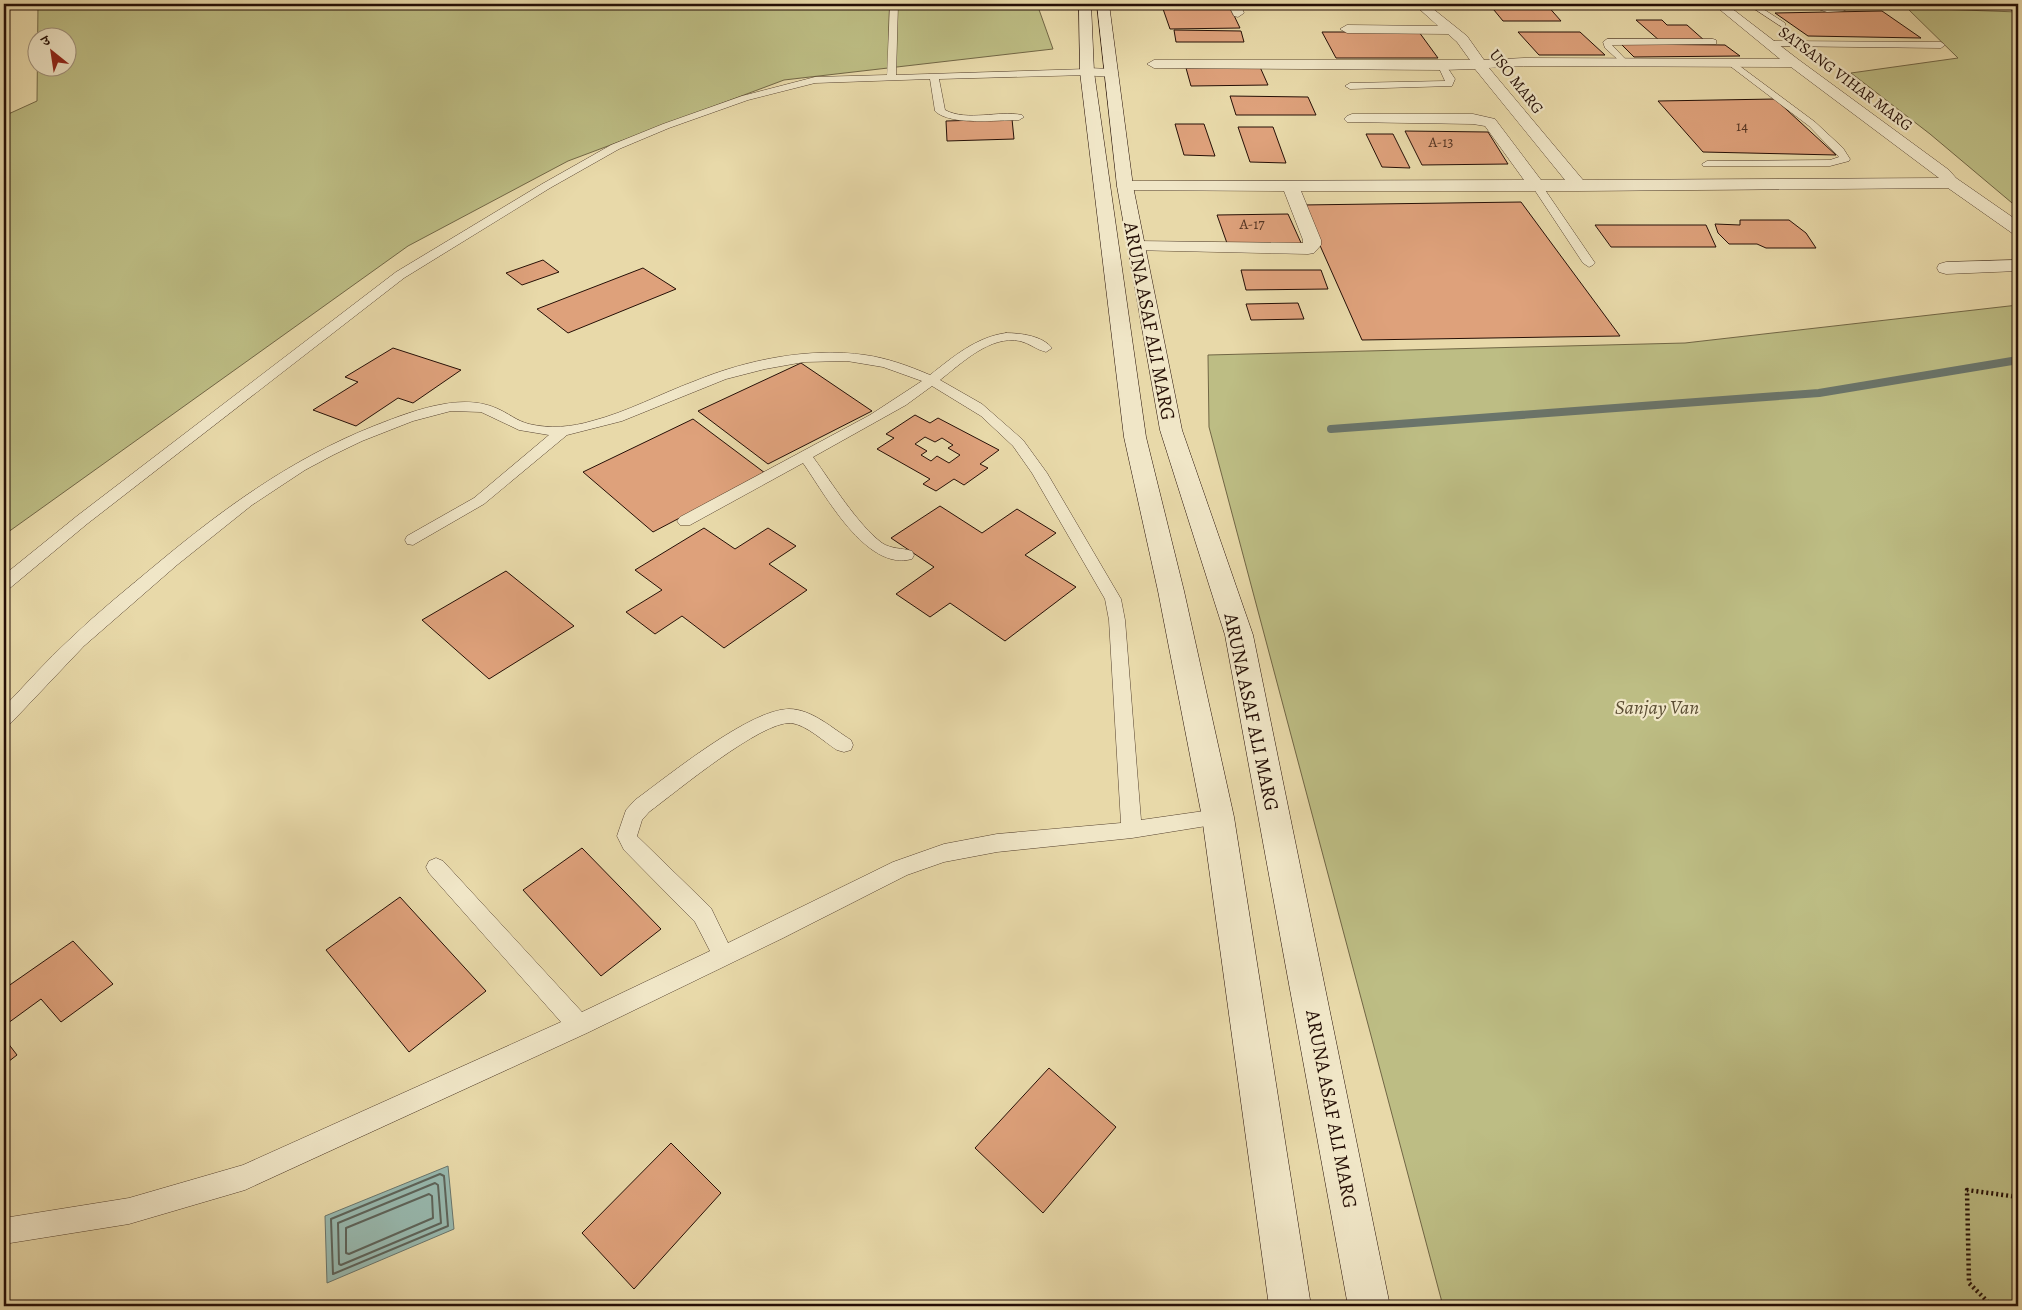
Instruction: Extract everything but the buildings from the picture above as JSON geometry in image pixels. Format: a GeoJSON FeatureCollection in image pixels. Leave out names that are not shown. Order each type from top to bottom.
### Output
{"type":"FeatureCollection","features":[{"type":"Feature","properties":{"kind":"street","name":"ARUNA ASAF ALI MARG"},"geometry":{"type":"LineString","coordinates":[[1085,4],[1125,186],[1171,430],[1239,635],[1369,1306]]}},
{"type":"Feature","properties":{"kind":"street","name":"ARUNA ASAF ALI MARG"},"geometry":{"type":"LineString","coordinates":[[1104,4],[1099,72],[1135,437],[1171,591],[1218,817],[1290,1306]]}},
{"type":"Feature","properties":{"kind":"street","name":"USO MARG"},"geometry":{"type":"LineString","coordinates":[[1420,4],[1468,46],[1478,63],[1579,186]]}},
{"type":"Feature","properties":{"kind":"street","name":"SATSANG VIHAR MARG"},"geometry":{"type":"LineString","coordinates":[[1719,4],[1794,63],[1943,173],[1947,181],[2018,229]]}},
{"type":"Feature","properties":{"kind":"street"},"geometry":{"type":"LineString","coordinates":[[1347,30],[1451,30]]}},
{"type":"Feature","properties":{"kind":"street"},"geometry":{"type":"LineString","coordinates":[[1154,64],[1442,66],[1478,63],[1794,63]]}},
{"type":"Feature","properties":{"kind":"street"},"geometry":{"type":"LineString","coordinates":[[1352,119],[1486,120],[1490,122],[1537,186]]}},
{"type":"Feature","properties":{"kind":"street"},"geometry":{"type":"LineString","coordinates":[[1125,186],[1933,184],[1947,181]]}},
{"type":"Feature","properties":{"kind":"street"},"geometry":{"type":"LineString","coordinates":[[1136,246],[1308,249],[1312,245],[1312,240],[1291,186]]}},
{"type":"Feature","properties":{"kind":"street"},"geometry":{"type":"LineString","coordinates":[[1946,268],[2018,265]]}},
{"type":"Feature","properties":{"kind":"lane"},"geometry":{"type":"LineString","coordinates":[[891,77],[894,4]]}},
{"type":"Feature","properties":{"kind":"lane"},"geometry":{"type":"LineString","coordinates":[[1782,25],[1752,4],[1812,5],[1827,10],[1843,9],[1838,4]]}},
{"type":"Feature","properties":{"kind":"lane"},"geometry":{"type":"LineString","coordinates":[[1625,63],[1608,46],[1607,42],[1713,42]]}},
{"type":"Feature","properties":{"kind":"lane"},"geometry":{"type":"LineString","coordinates":[[1771,44],[1940,45]]}},
{"type":"Feature","properties":{"kind":"lane"},"geometry":{"type":"LineString","coordinates":[[1707,164],[1830,163],[1845,158],[1842,151],[1809,123],[1732,64]]}},
{"type":"Feature","properties":{"kind":"lane"},"geometry":{"type":"LineString","coordinates":[[1350,86],[1449,84],[1450,79],[1442,66]]}},
{"type":"Feature","properties":{"kind":"lane"},"geometry":{"type":"LineString","coordinates":[[4,584],[82,520],[400,275],[546,186],[632,139],[745,98],[816,80],[1099,72]]}},
{"type":"Feature","properties":{"kind":"lane"},"geometry":{"type":"LineString","coordinates":[[934,76],[942,114],[954,116],[1019,117]]}},
{"type":"Feature","properties":{"kind":"lane"},"geometry":{"type":"LineString","coordinates":[[1537,186],[1589,262]]}},
{"type":"Feature","properties":{"kind":"lane"},"geometry":{"type":"LineString","coordinates":[[685,521],[901,401],[980,346],[997,339],[1020,337],[1046,348]]}},
{"type":"Feature","properties":{"kind":"lane"},"geometry":{"type":"LineString","coordinates":[[4,718],[89,630],[210,529],[254,495],[283,476],[355,438],[416,415],[444,408],[472,406],[488,409],[516,424],[540,430],[562,432],[584,428],[620,416],[721,376],[759,366],[812,357],[837,355],[883,361],[932,380],[974,404],[1020,445],[1036,468],[1113,598],[1118,620],[1132,830]]}},
{"type":"Feature","properties":{"kind":"lane"},"geometry":{"type":"LineString","coordinates":[[413,540],[479,501],[562,432]]}},
{"type":"Feature","properties":{"kind":"lane"},"geometry":{"type":"LineString","coordinates":[[804,455],[858,529],[876,547],[891,553],[906,555]]}},
{"type":"Feature","properties":{"kind":"lane"},"geometry":{"type":"LineString","coordinates":[[723,955],[703,915],[631,844],[627,836],[633,816],[642,806],[748,731],[777,717],[791,716],[805,721],[844,745]]}},
{"type":"Feature","properties":{"kind":"lane"},"geometry":{"type":"LineString","coordinates":[[4,1231],[129,1211],[245,1177],[579,1025],[775,931],[900,868],[944,853],[997,843],[1132,830],[1218,817]]}},
{"type":"Feature","properties":{"kind":"lane"},"geometry":{"type":"LineString","coordinates":[[436,867],[579,1025]]}},
{"type":"Feature","properties":{"kind":"path"},"geometry":{"type":"LineString","coordinates":[[1992,1306],[1969,1283],[1967,1190],[2018,1197]]}},
{"type":"Feature","properties":{"kind":"green space"},"geometry":{"type":"Polygon","coordinates":[[[38,4],[1037,4],[1053,49],[784,80],[568,161],[408,246],[4,535],[4,116],[37,101],[37,78],[78,78],[78,28],[38,28],[38,4]]]}},
{"type":"Feature","properties":{"kind":"green space"},"geometry":{"type":"Polygon","coordinates":[[[1907,8],[2018,12],[2018,208],[1930,134],[1851,73],[1958,58],[1907,8]]]}},
{"type":"Feature","properties":{"kind":"green space","name":"Sanjay Van"},"geometry":{"type":"Polygon","coordinates":[[[2018,305],[2018,1306],[1443,1306],[1209,427],[1208,355],[1685,343],[2018,305]]]}},
{"type":"Feature","properties":{"kind":"water"},"geometry":{"type":"Polygon","coordinates":[[[448,1166],[454,1229],[327,1283],[325,1216],[448,1166]]]}},
{"type":"Feature","properties":{"kind":"waterway"},"geometry":{"type":"LineString","coordinates":[[2005,4],[2018,12]]}},
{"type":"Feature","properties":{"kind":"waterway"},"geometry":{"type":"LineString","coordinates":[[1331,429],[1819,393],[2018,360]]}}]}
